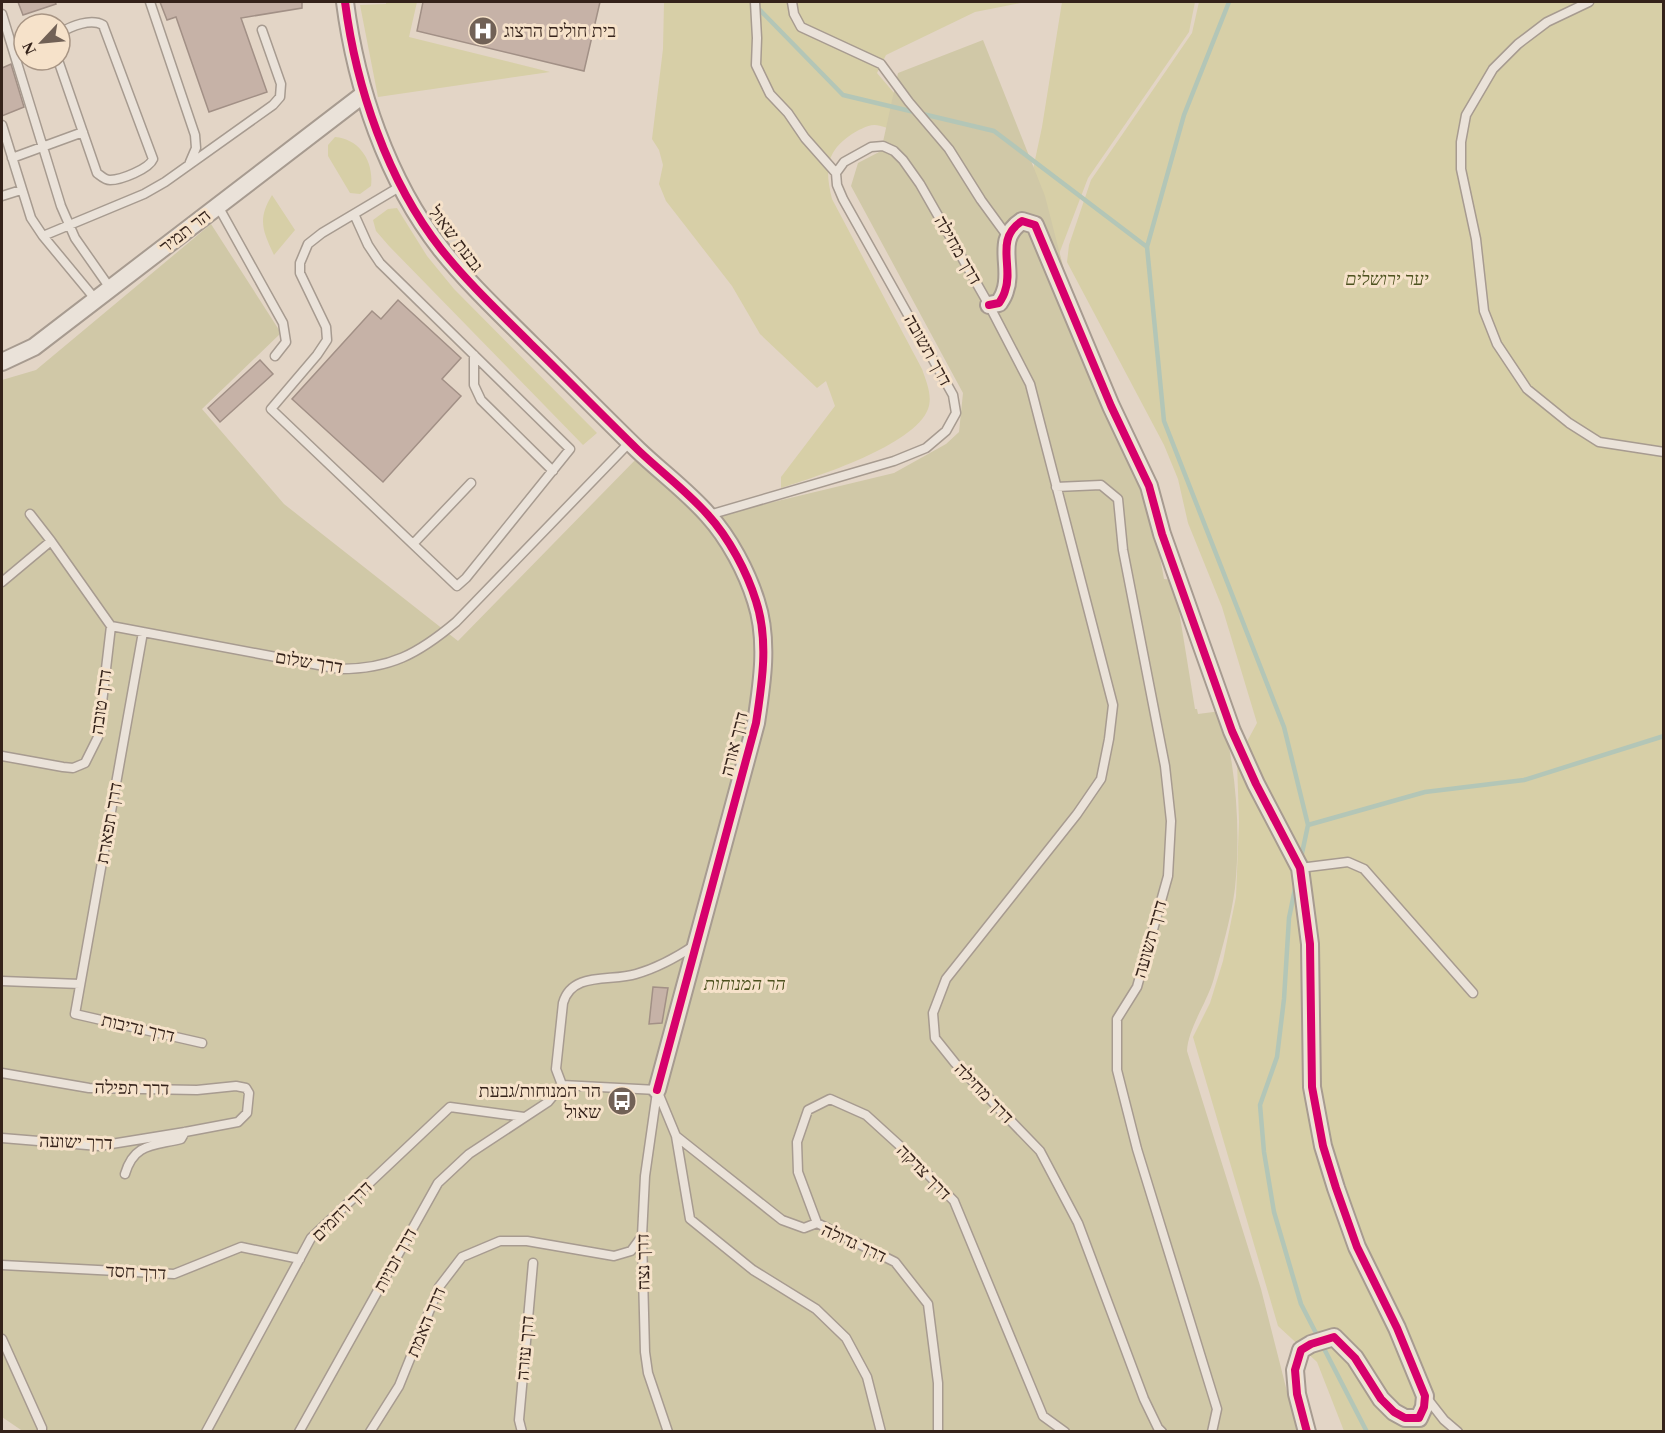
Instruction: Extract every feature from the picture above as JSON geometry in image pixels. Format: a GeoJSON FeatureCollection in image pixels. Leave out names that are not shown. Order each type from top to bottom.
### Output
{"type":"FeatureCollection","features":[{"type":"Feature","properties":{"kind":"street","name":"גבעת שאול"},"geometry":{"type":"LineString","coordinates":[[345,2],[349,33],[373,121],[402,185],[421,220],[439,247],[464,277],[630,442]]}},
{"type":"Feature","properties":{"kind":"street","name":"הר תמיר"},"geometry":{"type":"LineString","coordinates":[[2,362],[34,347],[364,94]]}},
{"type":"Feature","properties":{"kind":"street"},"geometry":{"type":"LineString","coordinates":[[989,305],[999,303],[1006,290],[1008,237],[1013,227],[1022,221],[1035,225],[1111,406],[1149,486],[1162,534],[1232,731],[1256,784],[1300,868],[1310,944],[1312,1087],[1317,1120],[1344,1213],[1371,1278],[1402,1339],[1425,1396],[1424,1407],[1419,1418],[1405,1418],[1394,1412],[1381,1399],[1355,1358],[1334,1336],[1301,1350],[1294,1370],[1297,1394],[1307,1431]]}},
{"type":"Feature","properties":{"kind":"street","name":"דרך אורה"},"geometry":{"type":"LineString","coordinates":[[630,442],[709,515],[726,540],[745,573],[757,604],[762,637],[763,678],[756,723],[657,1089]]}},
{"type":"Feature","properties":{"kind":"lane"},"geometry":{"type":"LineString","coordinates":[[150,2],[195,135],[196,148],[189,165]]}},
{"type":"Feature","properties":{"kind":"lane"},"geometry":{"type":"LineString","coordinates":[[756,2],[756,65],[771,94],[836,173]]}},
{"type":"Feature","properties":{"kind":"lane"},"geometry":{"type":"LineString","coordinates":[[792,2],[794,14],[801,27],[881,64],[909,102],[949,149],[981,200],[1008,237]]}},
{"type":"Feature","properties":{"kind":"lane"},"geometry":{"type":"LineString","coordinates":[[1589,2],[1547,22],[1518,44],[1493,69],[1466,115],[1461,142],[1461,169],[1476,239],[1484,311],[1497,344],[1527,389],[1569,423],[1599,441],[1664,452]]}},
{"type":"Feature","properties":{"kind":"lane"},"geometry":{"type":"LineString","coordinates":[[2,14],[53,185],[75,238],[110,288]]}},
{"type":"Feature","properties":{"kind":"lane"},"geometry":{"type":"LineString","coordinates":[[62,72],[97,173],[110,180],[143,170],[150,165],[153,159],[103,26],[98,22],[84,23],[72,28]]}},
{"type":"Feature","properties":{"kind":"lane"},"geometry":{"type":"LineString","coordinates":[[43,236],[144,194],[165,182],[273,105],[280,97],[282,90],[262,30]]}},
{"type":"Feature","properties":{"kind":"lane"},"geometry":{"type":"LineString","coordinates":[[2,125],[31,218],[96,300]]}},
{"type":"Feature","properties":{"kind":"lane"},"geometry":{"type":"LineString","coordinates":[[12,158],[83,132]]}},
{"type":"Feature","properties":{"kind":"lane","name":"דרך מחילה"},"geometry":{"type":"LineString","coordinates":[[836,173],[844,162],[870,147],[883,146],[903,160],[920,184],[989,305],[1030,384],[1113,705],[1109,739],[1101,779],[1077,813],[946,979],[933,1013],[935,1038],[955,1063],[1040,1151],[1078,1223],[1144,1399],[1158,1428],[1162,1431]]}},
{"type":"Feature","properties":{"kind":"lane","name":"דרך תשובה"},"geometry":{"type":"LineString","coordinates":[[709,515],[894,461],[926,448],[946,431],[956,413],[953,395],[843,199],[837,184],[836,173]]}},
{"type":"Feature","properties":{"kind":"lane"},"geometry":{"type":"LineString","coordinates":[[354,214],[368,245],[380,263],[570,449],[466,578],[457,586],[271,409],[327,340],[326,327],[300,273],[300,263],[308,244],[354,214],[402,185]]}},
{"type":"Feature","properties":{"kind":"lane"},"geometry":{"type":"LineString","coordinates":[[2,196],[21,190]]}},
{"type":"Feature","properties":{"kind":"lane"},"geometry":{"type":"LineString","coordinates":[[218,206],[284,323],[286,342],[275,356]]}},
{"type":"Feature","properties":{"kind":"lane"},"geometry":{"type":"LineString","coordinates":[[474,355],[474,385],[481,400],[552,471]]}},
{"type":"Feature","properties":{"kind":"lane","name":"דרך שלום"},"geometry":{"type":"LineString","coordinates":[[111,626],[340,669],[385,665],[430,644],[456,622],[630,442]]}},
{"type":"Feature","properties":{"kind":"lane"},"geometry":{"type":"LineString","coordinates":[[413,544],[471,483]]}},
{"type":"Feature","properties":{"kind":"lane","name":"דרך תשועה"},"geometry":{"type":"LineString","coordinates":[[1056,487],[1101,485],[1118,499],[1123,550],[1165,766],[1171,820],[1168,876],[1137,987],[1118,1020],[1117,1070],[1137,1149],[1217,1409],[1212,1431]]}},
{"type":"Feature","properties":{"kind":"lane"},"geometry":{"type":"LineString","coordinates":[[30,514],[111,626]]}},
{"type":"Feature","properties":{"kind":"lane"},"geometry":{"type":"LineString","coordinates":[[2,582],[51,541]]}},
{"type":"Feature","properties":{"kind":"lane","name":"דרך טובה"},"geometry":{"type":"LineString","coordinates":[[2,756],[73,768],[85,763],[99,737],[111,626]]}},
{"type":"Feature","properties":{"kind":"lane","name":"דרך תפארת"},"geometry":{"type":"LineString","coordinates":[[75,1014],[143,632]]}},
{"type":"Feature","properties":{"kind":"lane"},"geometry":{"type":"LineString","coordinates":[[1300,868],[1348,862],[1364,869],[1473,993]]}},
{"type":"Feature","properties":{"kind":"lane"},"geometry":{"type":"LineString","coordinates":[[657,1089],[562,1085],[556,1069],[565,994],[586,981],[635,975],[673,959],[695,944]]}},
{"type":"Feature","properties":{"kind":"lane"},"geometry":{"type":"LineString","coordinates":[[2,981],[80,984]]}},
{"type":"Feature","properties":{"kind":"lane","name":"דרך נדיבות"},"geometry":{"type":"LineString","coordinates":[[75,1014],[202,1043]]}},
{"type":"Feature","properties":{"kind":"lane","name":"דרך תפילה"},"geometry":{"type":"LineString","coordinates":[[2,1073],[89,1088],[197,1090],[236,1086],[246,1088],[249,1093],[247,1113],[238,1122],[212,1125],[185,1132]]}},
{"type":"Feature","properties":{"kind":"lane","name":"דרך זכויות"},"geometry":{"type":"LineString","coordinates":[[298,1431],[438,1182],[469,1154],[548,1102],[562,1085]]}},
{"type":"Feature","properties":{"kind":"lane","name":"דרך גדולה"},"geometry":{"type":"LineString","coordinates":[[657,1089],[676,1136],[782,1220],[804,1228],[817,1224],[895,1262],[928,1304],[938,1383],[938,1431]]}},
{"type":"Feature","properties":{"kind":"lane","name":"דרך נצח"},"geometry":{"type":"LineString","coordinates":[[657,1089],[645,1176],[642,1236],[646,1362],[668,1431]]}},
{"type":"Feature","properties":{"kind":"lane","name":"דרך צדקה"},"geometry":{"type":"LineString","coordinates":[[817,1224],[798,1172],[797,1142],[808,1110],[830,1099],[866,1115],[954,1201],[1043,1416],[1065,1431]]}},
{"type":"Feature","properties":{"kind":"lane","name":"דרך רחמים"},"geometry":{"type":"LineString","coordinates":[[206,1431],[311,1238],[450,1107],[525,1117]]}},
{"type":"Feature","properties":{"kind":"lane"},"geometry":{"type":"LineString","coordinates":[[125,1174],[129,1161],[137,1150],[181,1139],[185,1132]]}},
{"type":"Feature","properties":{"kind":"lane","name":"דרך ישועה"},"geometry":{"type":"LineString","coordinates":[[2,1138],[99,1146],[185,1132]]}},
{"type":"Feature","properties":{"kind":"lane"},"geometry":{"type":"LineString","coordinates":[[676,1136],[690,1218],[753,1270],[816,1309],[846,1338],[867,1377],[881,1431]]}},
{"type":"Feature","properties":{"kind":"lane","name":"דרך האמת"},"geometry":{"type":"LineString","coordinates":[[370,1431],[399,1386],[439,1287],[462,1257],[500,1241],[527,1242],[614,1256],[631,1251],[642,1236]]}},
{"type":"Feature","properties":{"kind":"lane","name":"דרך חסד"},"geometry":{"type":"LineString","coordinates":[[2,1265],[174,1275],[241,1247],[300,1259]]}},
{"type":"Feature","properties":{"kind":"lane","name":"דרך עזרה"},"geometry":{"type":"LineString","coordinates":[[522,1431],[519,1420],[533,1263]]}},
{"type":"Feature","properties":{"kind":"lane"},"geometry":{"type":"LineString","coordinates":[[2,1339],[42,1431]]}},
{"type":"Feature","properties":{"kind":"lane"},"geometry":{"type":"LineString","coordinates":[[1425,1396],[1444,1420],[1458,1431]]}},
{"type":"Feature","properties":{"kind":"green space"},"geometry":{"type":"Polygon","coordinates":[[[386,2],[417,2],[409,37],[550,72],[378,97],[360,5],[386,4],[386,2]]]}},
{"type":"Feature","properties":{"kind":"green space"},"geometry":{"type":"Polygon","coordinates":[[[664,2],[1026,2],[975,12],[886,55],[877,73],[941,148],[874,125],[852,134],[836,148],[832,155],[829,162],[828,179],[832,199],[922,369],[930,399],[928,409],[919,422],[885,447],[839,468],[781,488],[781,477],[835,406],[826,381],[817,388],[760,334],[732,286],[666,201],[659,184],[663,165],[659,150],[652,139],[663,49],[664,2]]]}},
{"type":"Feature","properties":{"kind":"green space"},"geometry":{"type":"Polygon","coordinates":[[[1062,2],[1195,2],[1189,32],[1088,178],[1059,254],[1022,221],[1042,127],[1062,2]]]}},
{"type":"Feature","properties":{"kind":"green space","name":"יער ירושלים"},"geometry":{"type":"Polygon","coordinates":[[[1199,2],[1663,2],[1663,1431],[1344,1431],[1317,1362],[1278,1326],[1193,1037],[1210,1003],[1223,961],[1236,897],[1239,822],[1237,760],[1257,723],[1222,607],[1188,523],[1178,479],[1164,445],[1067,262],[1069,245],[1091,180],[1192,33],[1199,2]]]}},
{"type":"Feature","properties":{"kind":"green space","name":"הר המנוחות"},"geometry":{"type":"Polygon","coordinates":[[[983,40],[1045,196],[1082,340],[1149,496],[1164,579],[1174,580],[1195,709],[1198,714],[1221,711],[1226,733],[1236,799],[1235,888],[1229,922],[1214,978],[1194,1024],[1187,1051],[1261,1289],[1297,1431],[24,1432],[2,1417],[2,380],[36,370],[211,224],[281,333],[202,409],[284,504],[458,641],[642,453],[723,514],[894,473],[946,444],[959,432],[963,393],[851,186],[858,163],[881,151],[898,73],[983,40]]]}},
{"type":"Feature","properties":{"kind":"green space"},"geometry":{"type":"Polygon","coordinates":[[[335,137],[352,142],[368,160],[371,186],[360,194],[350,193],[328,156],[328,145],[335,137]]]}},
{"type":"Feature","properties":{"kind":"green space"},"geometry":{"type":"Polygon","coordinates":[[[272,195],[295,230],[274,255],[263,225],[264,212],[272,195]]]}},
{"type":"Feature","properties":{"kind":"green space"},"geometry":{"type":"Polygon","coordinates":[[[397,208],[427,256],[454,289],[597,433],[583,445],[376,231],[373,220],[388,209],[397,208]]]}},
{"type":"Feature","properties":{"kind":"building"},"geometry":{"type":"Polygon","coordinates":[[[18,2],[55,2],[56,4],[32,12],[22,12],[18,2]]]}},
{"type":"Feature","properties":{"kind":"building"},"geometry":{"type":"Polygon","coordinates":[[[160,2],[302,2],[302,8],[241,18],[267,92],[209,112],[176,17],[167,20],[160,2]]]}},
{"type":"Feature","properties":{"kind":"building"},"geometry":{"type":"Polygon","coordinates":[[[423,2],[600,2],[584,71],[417,31],[423,2]]]}},
{"type":"Feature","properties":{"kind":"building"},"geometry":{"type":"Polygon","coordinates":[[[11,64],[24,107],[2,116],[2,68],[11,64]]]}},
{"type":"Feature","properties":{"kind":"building"},"geometry":{"type":"Polygon","coordinates":[[[398,300],[461,358],[442,379],[461,396],[383,482],[292,399],[372,311],[381,319],[398,300]]]}},
{"type":"Feature","properties":{"kind":"building"},"geometry":{"type":"Polygon","coordinates":[[[260,360],[273,374],[220,422],[208,408],[260,360]]]}},
{"type":"Feature","properties":{"kind":"building"},"geometry":{"type":"Polygon","coordinates":[[[653,987],[668,988],[662,1023],[649,1024],[653,987]]]}},
{"type":"Feature","properties":{"kind":"waterway"},"geometry":{"type":"LineString","coordinates":[[1229,2],[1184,115],[1147,247],[1164,421],[1284,727],[1308,825],[1301,858]]}},
{"type":"Feature","properties":{"kind":"waterway"},"geometry":{"type":"LineString","coordinates":[[756,6],[843,95],[994,131],[1147,247]]}},
{"type":"Feature","properties":{"kind":"waterway"},"geometry":{"type":"LineString","coordinates":[[1308,825],[1425,792],[1524,780],[1664,736]]}},
{"type":"Feature","properties":{"kind":"waterway"},"geometry":{"type":"LineString","coordinates":[[1296,884],[1289,918],[1284,999],[1277,1057],[1260,1105],[1264,1152],[1274,1212],[1301,1304],[1367,1432]]}},
{"type":"Feature","properties":{"kind":"cycle path"},"geometry":{"type":"LineString","coordinates":[[345,2],[357,67],[377,132],[390,163],[422,222],[451,262],[484,298],[638,450],[708,515],[736,556],[756,601],[763,646],[762,678],[756,723],[657,1090]]}},
{"type":"Feature","properties":{"kind":"cycle path"},"geometry":{"type":"LineString","coordinates":[[989,305],[999,303],[1005,291],[1009,236],[1022,221],[1035,225],[1111,406],[1149,486],[1162,534],[1232,731],[1256,784],[1300,868],[1310,944],[1312,1087],[1323,1146],[1357,1247],[1397,1328],[1425,1396],[1424,1407],[1419,1418],[1405,1418],[1394,1412],[1381,1399],[1355,1358],[1334,1337],[1311,1344],[1301,1350],[1295,1370],[1297,1394],[1307,1432]]}},
{"type":"Feature","properties":{"kind":"place","name":"בית חולים הרצוג"},"geometry":{"type":"Point","coordinates":[483,31]}},
{"type":"Feature","properties":{"kind":"place","name":"הר המנוחות/גבעת שאול"},"geometry":{"type":"Point","coordinates":[622,1101]}}]}
